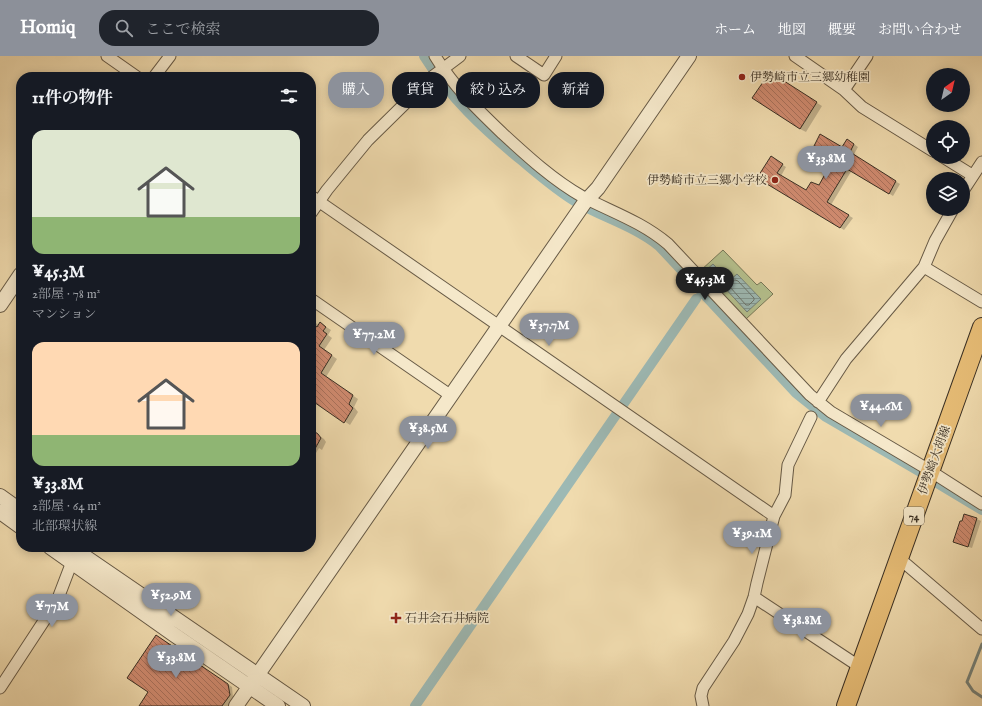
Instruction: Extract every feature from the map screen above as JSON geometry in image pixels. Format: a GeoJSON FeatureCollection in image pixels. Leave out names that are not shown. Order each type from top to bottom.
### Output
{"type":"FeatureCollection","features":[{"type":"Feature","properties":{"kind":"main road","name":"伊勢崎大胡線"},"geometry":{"type":"LineString","coordinates":[[846,706],[982,327]]}},
{"type":"Feature","properties":{"kind":"street"},"geometry":{"type":"LineString","coordinates":[[107,56],[130,72]]}},
{"type":"Feature","properties":{"kind":"street"},"geometry":{"type":"LineString","coordinates":[[158,72],[170,56]]}},
{"type":"Feature","properties":{"kind":"street"},"geometry":{"type":"LineString","coordinates":[[434,56],[443,70],[471,104],[523,152],[585,204],[636,222],[668,244],[786,372],[818,402],[831,412],[982,504]]}},
{"type":"Feature","properties":{"kind":"street"},"geometry":{"type":"LineString","coordinates":[[316,198],[368,140],[432,77],[460,56]]}},
{"type":"Feature","properties":{"kind":"street"},"geometry":{"type":"LineString","coordinates":[[516,56],[544,75],[556,56]]}},
{"type":"Feature","properties":{"kind":"street"},"geometry":{"type":"LineString","coordinates":[[236,706],[450,395],[585,204],[598,188],[689,56]]}},
{"type":"Feature","properties":{"kind":"street"},"geometry":{"type":"LineString","coordinates":[[795,56],[844,90],[862,107],[926,147]]}},
{"type":"Feature","properties":{"kind":"street"},"geometry":{"type":"LineString","coordinates":[[844,90],[867,56]]}},
{"type":"Feature","properties":{"kind":"street"},"geometry":{"type":"LineString","coordinates":[[970,179],[982,162]]}},
{"type":"Feature","properties":{"kind":"street"},"geometry":{"type":"LineString","coordinates":[[954,164],[972,175]]}},
{"type":"Feature","properties":{"kind":"street"},"geometry":{"type":"LineString","coordinates":[[316,200],[774,516]]}},
{"type":"Feature","properties":{"kind":"street"},"geometry":{"type":"LineString","coordinates":[[818,402],[846,359],[924,267],[935,241],[949,216]]}},
{"type":"Feature","properties":{"kind":"street"},"geometry":{"type":"LineString","coordinates":[[924,267],[982,302]]}},
{"type":"Feature","properties":{"kind":"street"},"geometry":{"type":"LineString","coordinates":[[0,305],[16,281]]}},
{"type":"Feature","properties":{"kind":"street"},"geometry":{"type":"LineString","coordinates":[[316,301],[450,395]]}},
{"type":"Feature","properties":{"kind":"street"},"geometry":{"type":"LineString","coordinates":[[703,706],[701,691],[742,628],[754,597],[774,516],[785,495],[786,475],[790,461],[811,417]]}},
{"type":"Feature","properties":{"kind":"street"},"geometry":{"type":"LineString","coordinates":[[0,496],[16,507]]}},
{"type":"Feature","properties":{"kind":"street"},"geometry":{"type":"LineString","coordinates":[[0,512],[16,523]]}},
{"type":"Feature","properties":{"kind":"street"},"geometry":{"type":"LineString","coordinates":[[75,555],[303,706]]}},
{"type":"Feature","properties":{"kind":"street"},"geometry":{"type":"LineString","coordinates":[[75,555],[249,687],[278,706]]}},
{"type":"Feature","properties":{"kind":"street"},"geometry":{"type":"LineString","coordinates":[[0,688],[57,601],[75,555]]}},
{"type":"Feature","properties":{"kind":"street"},"geometry":{"type":"LineString","coordinates":[[899,559],[982,629]]}},
{"type":"Feature","properties":{"kind":"street"},"geometry":{"type":"LineString","coordinates":[[754,597],[854,663],[861,665]]}},
{"type":"Feature","properties":{"kind":"green space"},"geometry":{"type":"Polygon","coordinates":[[[723,250],[757,285],[761,282],[773,294],[746,319],[700,271],[723,250]]]}},
{"type":"Feature","properties":{"kind":"water"},"geometry":{"type":"Polygon","coordinates":[[[713,264],[725,277],[718,283],[706,270],[713,264]]]}},
{"type":"Feature","properties":{"kind":"water"},"geometry":{"type":"Polygon","coordinates":[[[737,274],[761,299],[747,312],[723,286],[737,274]]]}},
{"type":"Feature","properties":{"kind":"building"},"geometry":{"type":"Polygon","coordinates":[[[770,72],[817,102],[800,129],[752,98],[770,72]]]}},
{"type":"Feature","properties":{"kind":"building","name":"伊勢崎市立三郷小学校"},"geometry":{"type":"Polygon","coordinates":[[[820,134],[842,147],[847,139],[854,144],[850,152],[896,181],[889,194],[847,169],[827,202],[849,215],[840,228],[757,178],[771,156],[783,164],[777,173],[806,190],[811,182],[819,185],[833,160],[813,148],[820,134]]]}},
{"type":"Feature","properties":{"kind":"building"},"geometry":{"type":"Polygon","coordinates":[[[320,322],[326,327],[323,331],[327,334],[319,346],[332,355],[321,373],[353,395],[349,404],[353,408],[344,423],[316,403],[316,326],[320,322]]]}},
{"type":"Feature","properties":{"kind":"building"},"geometry":{"type":"Polygon","coordinates":[[[316,433],[321,438],[316,447],[316,433]]]}},
{"type":"Feature","properties":{"kind":"building"},"geometry":{"type":"Polygon","coordinates":[[[964,514],[977,518],[968,547],[953,542],[964,514]]]}},
{"type":"Feature","properties":{"kind":"building"},"geometry":{"type":"Polygon","coordinates":[[[156,635],[228,684],[230,695],[222,706],[139,706],[148,692],[127,678],[156,635]]]}},
{"type":"Feature","properties":{"kind":"waterway"},"geometry":{"type":"LineString","coordinates":[[424,56],[434,72],[468,112],[493,136],[541,177],[576,202],[639,233],[659,246],[796,393],[826,417],[922,473]]}},
{"type":"Feature","properties":{"kind":"waterway"},"geometry":{"type":"LineString","coordinates":[[415,706],[696,299]]}},
{"type":"Feature","properties":{"kind":"waterway"},"geometry":{"type":"LineString","coordinates":[[932,480],[982,510]]}},
{"type":"Feature","properties":{"kind":"waterway"},"geometry":{"type":"LineString","coordinates":[[982,644],[967,682],[973,691],[982,697]]}},
{"type":"Feature","properties":{"kind":"place","name":"伊勢崎市立三郷幼稚園"},"geometry":{"type":"Point","coordinates":[742,77]}},
{"type":"Feature","properties":{"kind":"place","name":"伊勢崎市立三郷小学校"},"geometry":{"type":"Point","coordinates":[775,180]}},
{"type":"Feature","properties":{"kind":"place","name":"石井会石井病院"},"geometry":{"type":"Point","coordinates":[396,618]}}]}
